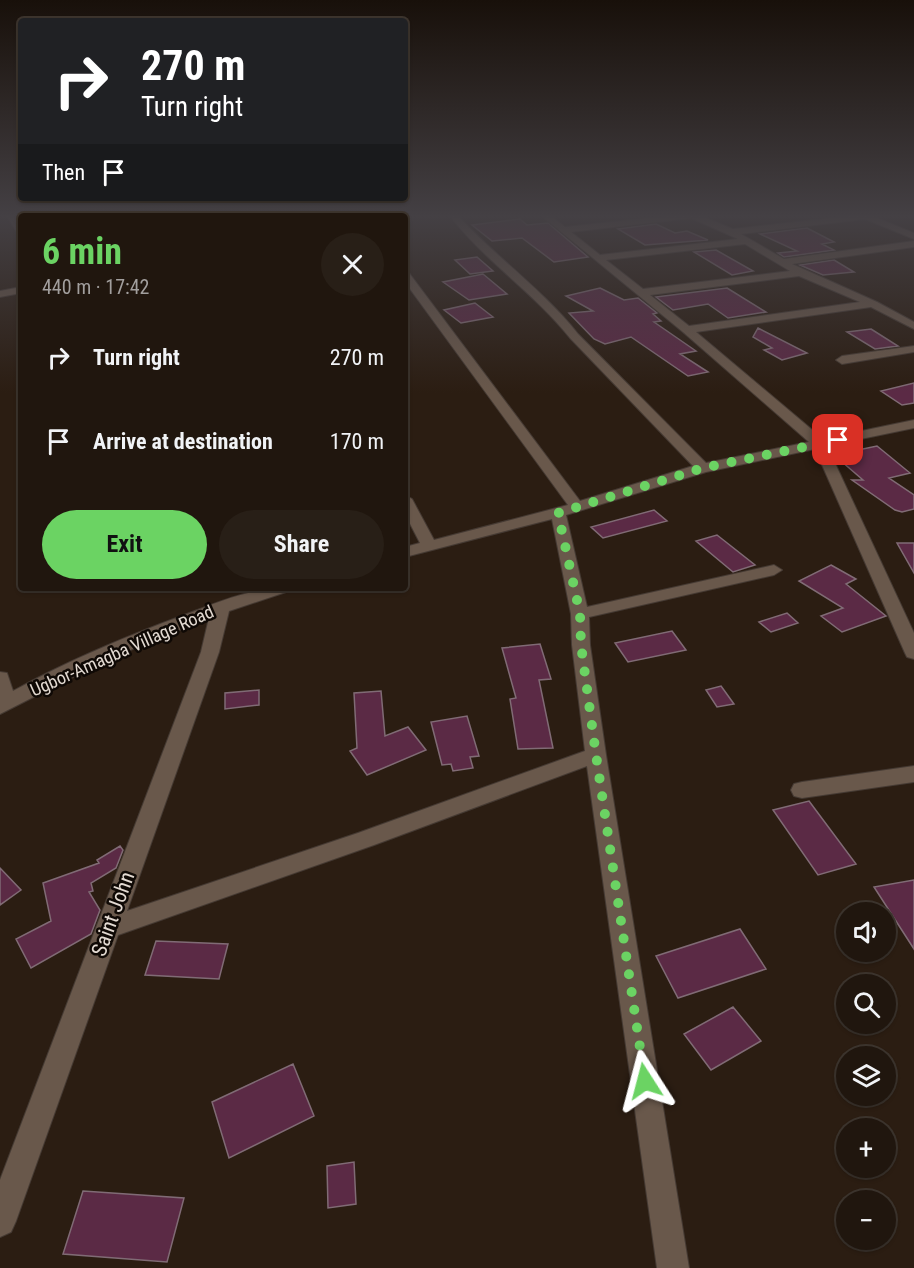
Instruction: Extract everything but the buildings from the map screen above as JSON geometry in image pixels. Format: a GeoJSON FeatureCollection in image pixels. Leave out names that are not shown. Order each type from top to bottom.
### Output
{"type":"FeatureCollection","features":[{"type":"Feature","properties":{"kind":"street"},"geometry":{"type":"LineString","coordinates":[[513,275],[558,316],[574,336],[703,468]]}},
{"type":"Feature","properties":{"kind":"street"},"geometry":{"type":"LineString","coordinates":[[619,275],[687,330],[819,443],[914,653]]}},
{"type":"Feature","properties":{"kind":"street"},"geometry":{"type":"LineString","coordinates":[[639,293],[783,275]]}},
{"type":"Feature","properties":{"kind":"street"},"geometry":{"type":"LineString","coordinates":[[805,275],[873,304],[914,326]]}},
{"type":"Feature","properties":{"kind":"street"},"geometry":{"type":"LineString","coordinates":[[408,279],[568,510],[580,614],[581,645],[596,755],[673,1268]]}},
{"type":"Feature","properties":{"kind":"street"},"geometry":{"type":"LineString","coordinates":[[0,294],[18,291]]}},
{"type":"Feature","properties":{"kind":"street"},"geometry":{"type":"LineString","coordinates":[[687,330],[873,304]]}},
{"type":"Feature","properties":{"kind":"street"},"geometry":{"type":"LineString","coordinates":[[842,360],[914,350]]}},
{"type":"Feature","properties":{"kind":"street"},"geometry":{"type":"LineString","coordinates":[[408,551],[568,510],[703,468],[914,424]]}},
{"type":"Feature","properties":{"kind":"street"},"geometry":{"type":"LineString","coordinates":[[408,505],[429,546]]}},
{"type":"Feature","properties":{"kind":"street"},"geometry":{"type":"LineString","coordinates":[[580,614],[774,570]]}},
{"type":"Feature","properties":{"kind":"street","name":"Ugbor-Amagba Village Road"},"geometry":{"type":"LineString","coordinates":[[3,705],[91,660],[253,592]]}},
{"type":"Feature","properties":{"kind":"street","name":"Saint John"},"geometry":{"type":"LineString","coordinates":[[0,1221],[210,652],[221,606]]}},
{"type":"Feature","properties":{"kind":"street"},"geometry":{"type":"LineString","coordinates":[[0,678],[3,705]]}},
{"type":"Feature","properties":{"kind":"street"},"geometry":{"type":"LineString","coordinates":[[108,928],[366,839],[596,755]]}},
{"type":"Feature","properties":{"kind":"street"},"geometry":{"type":"LineString","coordinates":[[802,790],[914,774]]}},
{"type":"Feature","properties":{"kind":"route"},"geometry":{"type":"LineString","coordinates":[[645,1081],[596,755],[581,645],[580,614],[558,513],[703,468],[789,448],[838,440]]}}]}
